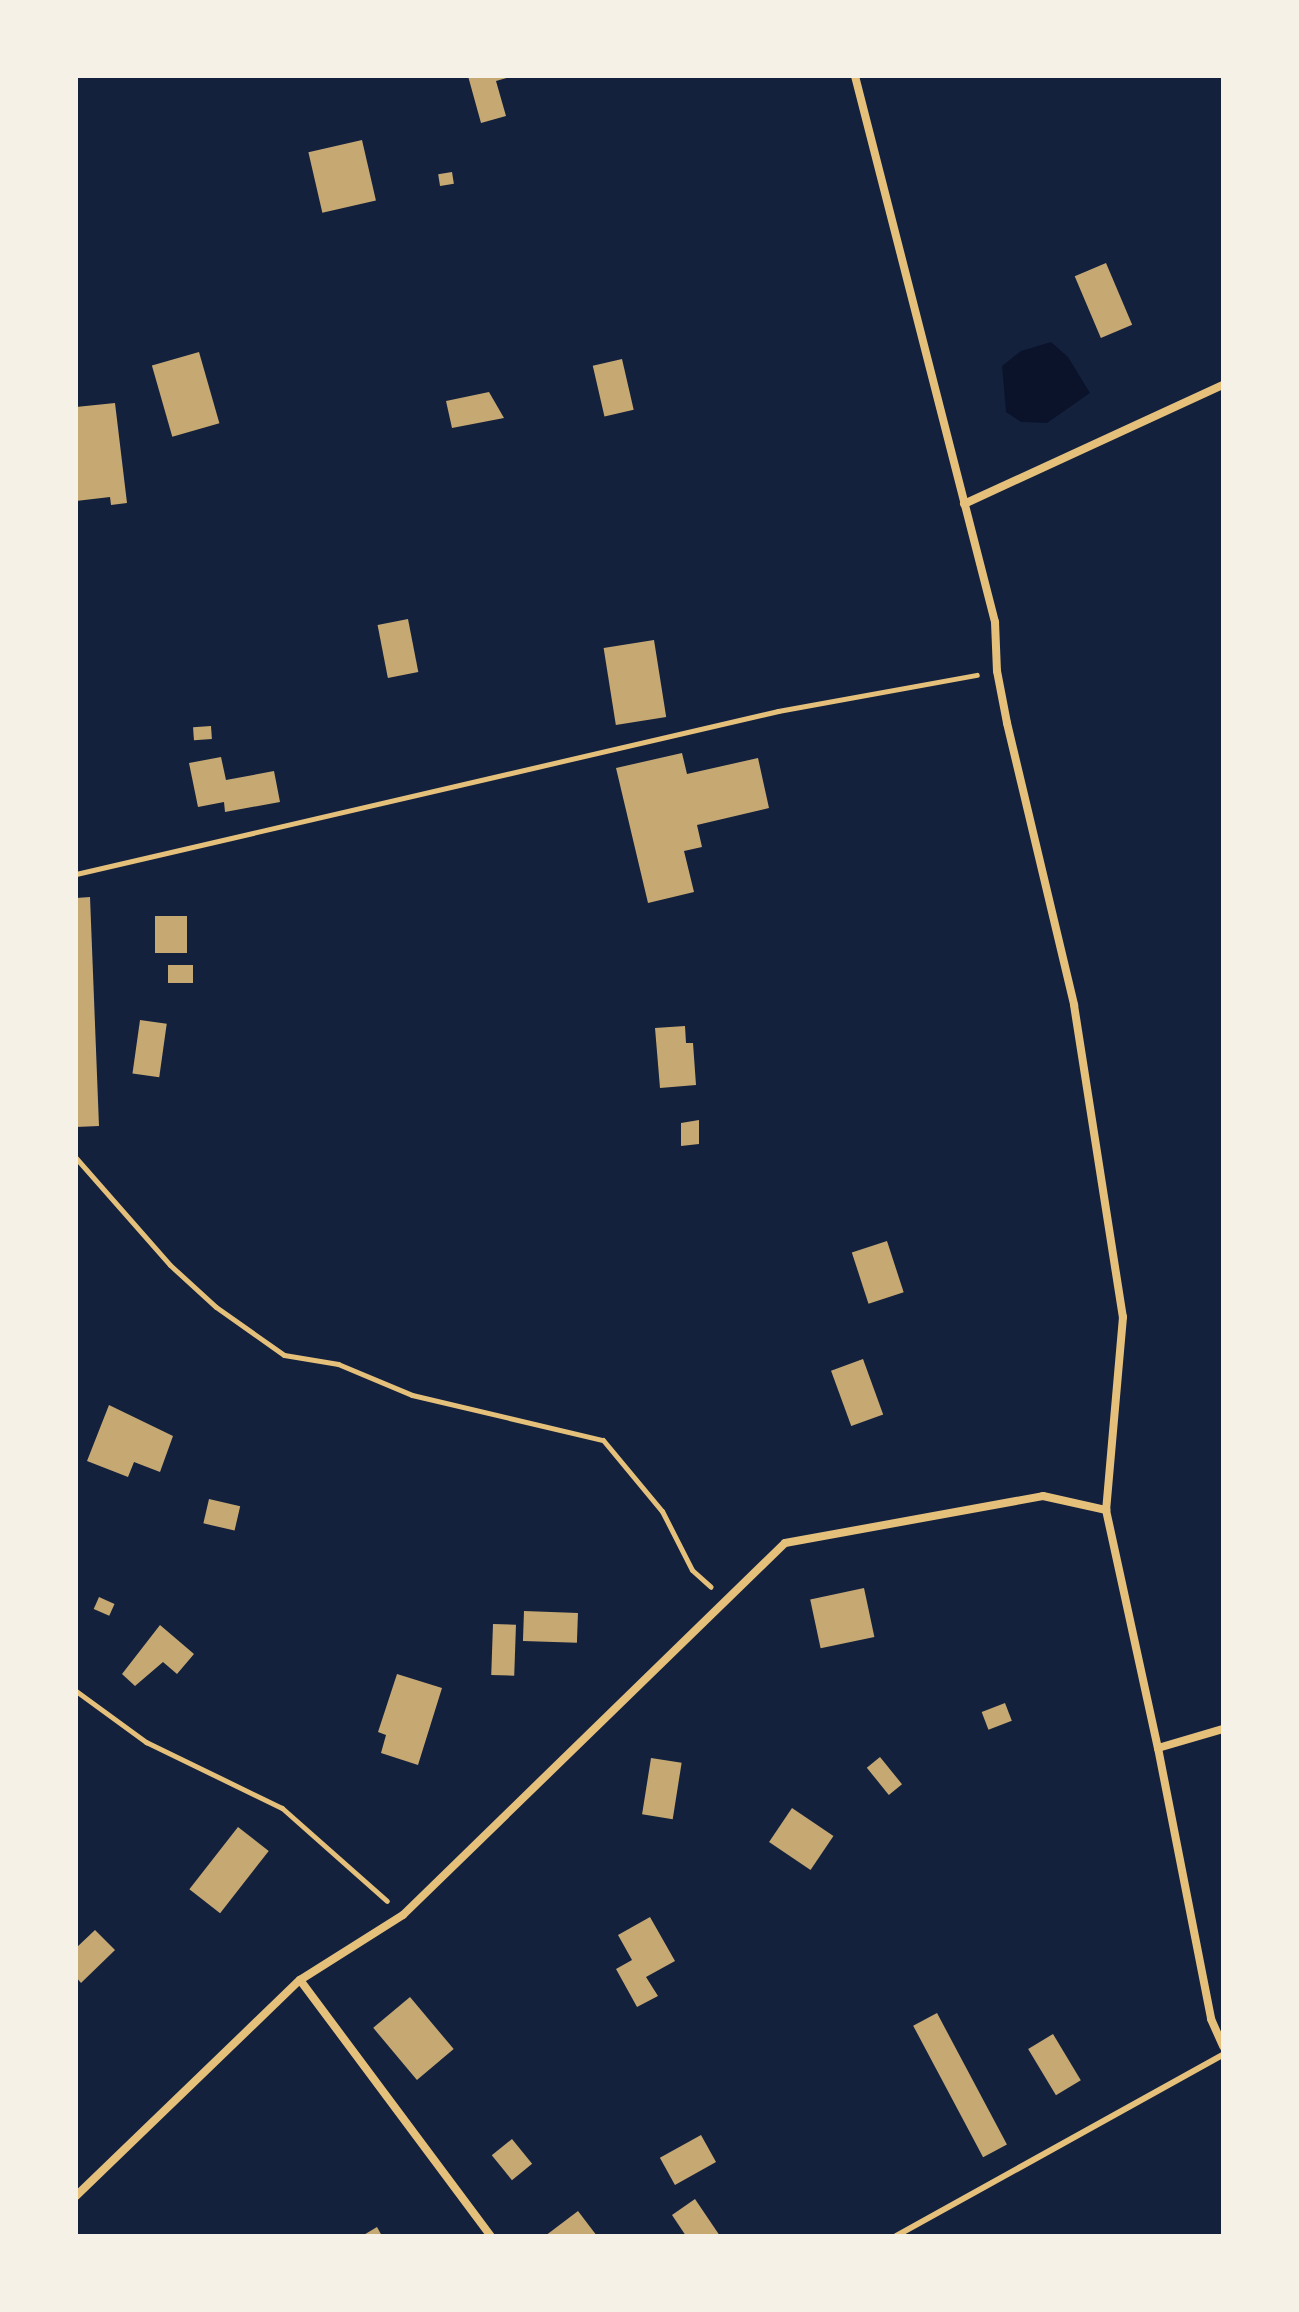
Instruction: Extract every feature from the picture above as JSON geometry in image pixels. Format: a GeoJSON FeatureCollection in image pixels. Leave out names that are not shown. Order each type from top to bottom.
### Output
{"type":"FeatureCollection","features":[{"type":"Feature","properties":{"kind":"street"},"geometry":{"type":"LineString","coordinates":[[855,76],[995,622],[997,671],[1074,1005],[1123,1317],[1106,1510],[1158,1748],[1208,2007],[1223,2046]]}},
{"type":"Feature","properties":{"kind":"street"},"geometry":{"type":"LineString","coordinates":[[964,504],[1223,385]]}},
{"type":"Feature","properties":{"kind":"street"},"geometry":{"type":"LineString","coordinates":[[76,2196],[300,1980],[403,1915],[727,1603],[785,1543],[1043,1496],[1106,1510]]}},
{"type":"Feature","properties":{"kind":"street"},"geometry":{"type":"LineString","coordinates":[[1158,1748],[1223,1729]]}},
{"type":"Feature","properties":{"kind":"street"},"geometry":{"type":"LineString","coordinates":[[300,1980],[491,2236]]}},
{"type":"Feature","properties":{"kind":"lane"},"geometry":{"type":"LineString","coordinates":[[896,2236],[1223,2055]]}},
{"type":"Feature","properties":{"kind":"path"},"geometry":{"type":"LineString","coordinates":[[76,874],[778,711],[997,671]]}},
{"type":"Feature","properties":{"kind":"path"},"geometry":{"type":"LineString","coordinates":[[76,1158],[193,1286],[284,1355],[338,1364],[412,1395],[603,1440],[662,1511],[692,1570],[727,1603]]}},
{"type":"Feature","properties":{"kind":"path"},"geometry":{"type":"LineString","coordinates":[[76,1691],[146,1742],[282,1808],[403,1915]]}},
{"type":"Feature","properties":{"kind":"water"},"geometry":{"type":"Polygon","coordinates":[[[1051,342],[1068,357],[1090,393],[1047,423],[1021,422],[1006,412],[1002,366],[1021,351],[1051,342]]]}},
{"type":"Feature","properties":{"kind":"building"},"geometry":{"type":"Polygon","coordinates":[[[468,76],[513,76],[496,81],[506,116],[481,123],[468,76]]]}},
{"type":"Feature","properties":{"kind":"building"},"geometry":{"type":"Polygon","coordinates":[[[362,140],[376,200],[322,213],[308,152],[362,140]]]}},
{"type":"Feature","properties":{"kind":"building"},"geometry":{"type":"Polygon","coordinates":[[[452,172],[454,184],[440,186],[438,174],[452,172]]]}},
{"type":"Feature","properties":{"kind":"building"},"geometry":{"type":"Polygon","coordinates":[[[1106,263],[1132,325],[1101,338],[1075,276],[1106,263]]]}},
{"type":"Feature","properties":{"kind":"building"},"geometry":{"type":"Polygon","coordinates":[[[199,352],[219,423],[172,437],[152,366],[199,352]]]}},
{"type":"Feature","properties":{"kind":"building"},"geometry":{"type":"Polygon","coordinates":[[[622,359],[634,410],[604,416],[593,366],[622,359]]]}},
{"type":"Feature","properties":{"kind":"building"},"geometry":{"type":"Polygon","coordinates":[[[489,392],[504,418],[452,428],[446,401],[489,392]]]}},
{"type":"Feature","properties":{"kind":"building"},"geometry":{"type":"Polygon","coordinates":[[[115,403],[127,503],[111,505],[110,497],[76,501],[76,407],[115,403]]]}},
{"type":"Feature","properties":{"kind":"building"},"geometry":{"type":"Polygon","coordinates":[[[408,619],[418,672],[388,678],[378,625],[408,619]]]}},
{"type":"Feature","properties":{"kind":"building"},"geometry":{"type":"Polygon","coordinates":[[[654,640],[666,717],[616,725],[604,648],[654,640]]]}},
{"type":"Feature","properties":{"kind":"building"},"geometry":{"type":"Polygon","coordinates":[[[211,726],[212,739],[194,740],[193,727],[211,726]]]}},
{"type":"Feature","properties":{"kind":"building"},"geometry":{"type":"Polygon","coordinates":[[[682,753],[687,774],[758,758],[769,808],[697,825],[702,847],[684,851],[694,892],[648,903],[616,768],[682,753]]]}},
{"type":"Feature","properties":{"kind":"building"},"geometry":{"type":"Polygon","coordinates":[[[221,757],[226,780],[274,771],[280,802],[225,812],[224,802],[198,807],[189,763],[221,757]]]}},
{"type":"Feature","properties":{"kind":"building"},"geometry":{"type":"Polygon","coordinates":[[[90,897],[99,1126],[76,1127],[76,898],[90,897]]]}},
{"type":"Feature","properties":{"kind":"building"},"geometry":{"type":"Polygon","coordinates":[[[155,916],[187,916],[187,953],[155,953],[155,916]]]}},
{"type":"Feature","properties":{"kind":"building"},"geometry":{"type":"Polygon","coordinates":[[[168,965],[193,965],[193,983],[168,983],[168,965]]]}},
{"type":"Feature","properties":{"kind":"building"},"geometry":{"type":"Polygon","coordinates":[[[140,1020],[167,1024],[159,1077],[132,1073],[140,1020]]]}},
{"type":"Feature","properties":{"kind":"building"},"geometry":{"type":"Polygon","coordinates":[[[685,1026],[686,1043],[693,1043],[696,1085],[660,1088],[655,1028],[685,1026]]]}},
{"type":"Feature","properties":{"kind":"building"},"geometry":{"type":"Polygon","coordinates":[[[699,1120],[699,1144],[681,1146],[681,1123],[699,1120]]]}},
{"type":"Feature","properties":{"kind":"building"},"geometry":{"type":"Polygon","coordinates":[[[887,1241],[904,1292],[868,1304],[852,1252],[887,1241]]]}},
{"type":"Feature","properties":{"kind":"building"},"geometry":{"type":"Polygon","coordinates":[[[863,1359],[883,1414],[851,1426],[831,1371],[863,1359]]]}},
{"type":"Feature","properties":{"kind":"building"},"geometry":{"type":"Polygon","coordinates":[[[109,1405],[173,1436],[160,1472],[134,1462],[128,1477],[87,1461],[109,1405]]]}},
{"type":"Feature","properties":{"kind":"building"},"geometry":{"type":"Polygon","coordinates":[[[209,1499],[240,1506],[235,1531],[203,1523],[209,1499]]]}},
{"type":"Feature","properties":{"kind":"building"},"geometry":{"type":"Polygon","coordinates":[[[864,1588],[874,1637],[821,1648],[810,1599],[864,1588]]]}},
{"type":"Feature","properties":{"kind":"building"},"geometry":{"type":"Polygon","coordinates":[[[99,1597],[115,1604],[109,1616],[94,1609],[99,1597]]]}},
{"type":"Feature","properties":{"kind":"building"},"geometry":{"type":"Polygon","coordinates":[[[524,1611],[578,1613],[577,1643],[523,1641],[524,1611]]]}},
{"type":"Feature","properties":{"kind":"building"},"geometry":{"type":"Polygon","coordinates":[[[493,1624],[516,1625],[514,1676],[491,1675],[493,1624]]]}},
{"type":"Feature","properties":{"kind":"building"},"geometry":{"type":"Polygon","coordinates":[[[160,1625],[194,1654],[177,1674],[163,1662],[135,1686],[122,1674],[160,1625]]]}},
{"type":"Feature","properties":{"kind":"building"},"geometry":{"type":"Polygon","coordinates":[[[397,1674],[442,1688],[418,1765],[381,1753],[386,1735],[378,1732],[397,1674]]]}},
{"type":"Feature","properties":{"kind":"building"},"geometry":{"type":"Polygon","coordinates":[[[1005,1703],[1012,1721],[988,1730],[982,1712],[1005,1703]]]}},
{"type":"Feature","properties":{"kind":"building"},"geometry":{"type":"Polygon","coordinates":[[[880,1757],[902,1784],[889,1795],[867,1768],[880,1757]]]}},
{"type":"Feature","properties":{"kind":"building"},"geometry":{"type":"Polygon","coordinates":[[[651,1758],[682,1763],[673,1819],[642,1814],[651,1758]]]}},
{"type":"Feature","properties":{"kind":"building"},"geometry":{"type":"Polygon","coordinates":[[[792,1808],[833,1836],[811,1870],[769,1842],[792,1808]]]}},
{"type":"Feature","properties":{"kind":"building"},"geometry":{"type":"Polygon","coordinates":[[[238,1827],[269,1851],[220,1913],[189,1889],[238,1827]]]}},
{"type":"Feature","properties":{"kind":"building"},"geometry":{"type":"Polygon","coordinates":[[[650,1917],[675,1961],[646,1977],[658,1996],[637,2007],[616,1969],[632,1960],[618,1935],[650,1917]]]}},
{"type":"Feature","properties":{"kind":"building"},"geometry":{"type":"Polygon","coordinates":[[[95,1930],[115,1950],[81,1983],[76,1977],[76,1948],[95,1930]]]}},
{"type":"Feature","properties":{"kind":"building"},"geometry":{"type":"Polygon","coordinates":[[[410,1997],[454,2049],[417,2080],[373,2028],[410,1997]]]}},
{"type":"Feature","properties":{"kind":"building"},"geometry":{"type":"Polygon","coordinates":[[[937,2013],[1007,2145],[983,2157],[913,2026],[937,2013]]]}},
{"type":"Feature","properties":{"kind":"building"},"geometry":{"type":"Polygon","coordinates":[[[1053,2034],[1081,2080],[1056,2095],[1028,2049],[1053,2034]]]}},
{"type":"Feature","properties":{"kind":"building"},"geometry":{"type":"Polygon","coordinates":[[[701,2135],[716,2162],[675,2185],[660,2158],[701,2135]]]}},
{"type":"Feature","properties":{"kind":"building"},"geometry":{"type":"Polygon","coordinates":[[[512,2139],[532,2164],[512,2180],[492,2155],[512,2139]]]}},
{"type":"Feature","properties":{"kind":"building"},"geometry":{"type":"Polygon","coordinates":[[[695,2199],[720,2236],[686,2236],[672,2215],[695,2199]]]}},
{"type":"Feature","properties":{"kind":"building"},"geometry":{"type":"Polygon","coordinates":[[[578,2211],[597,2236],[545,2236],[578,2211]]]}},
{"type":"Feature","properties":{"kind":"building"},"geometry":{"type":"Polygon","coordinates":[[[377,2227],[382,2236],[362,2236],[377,2227]]]}}]}
